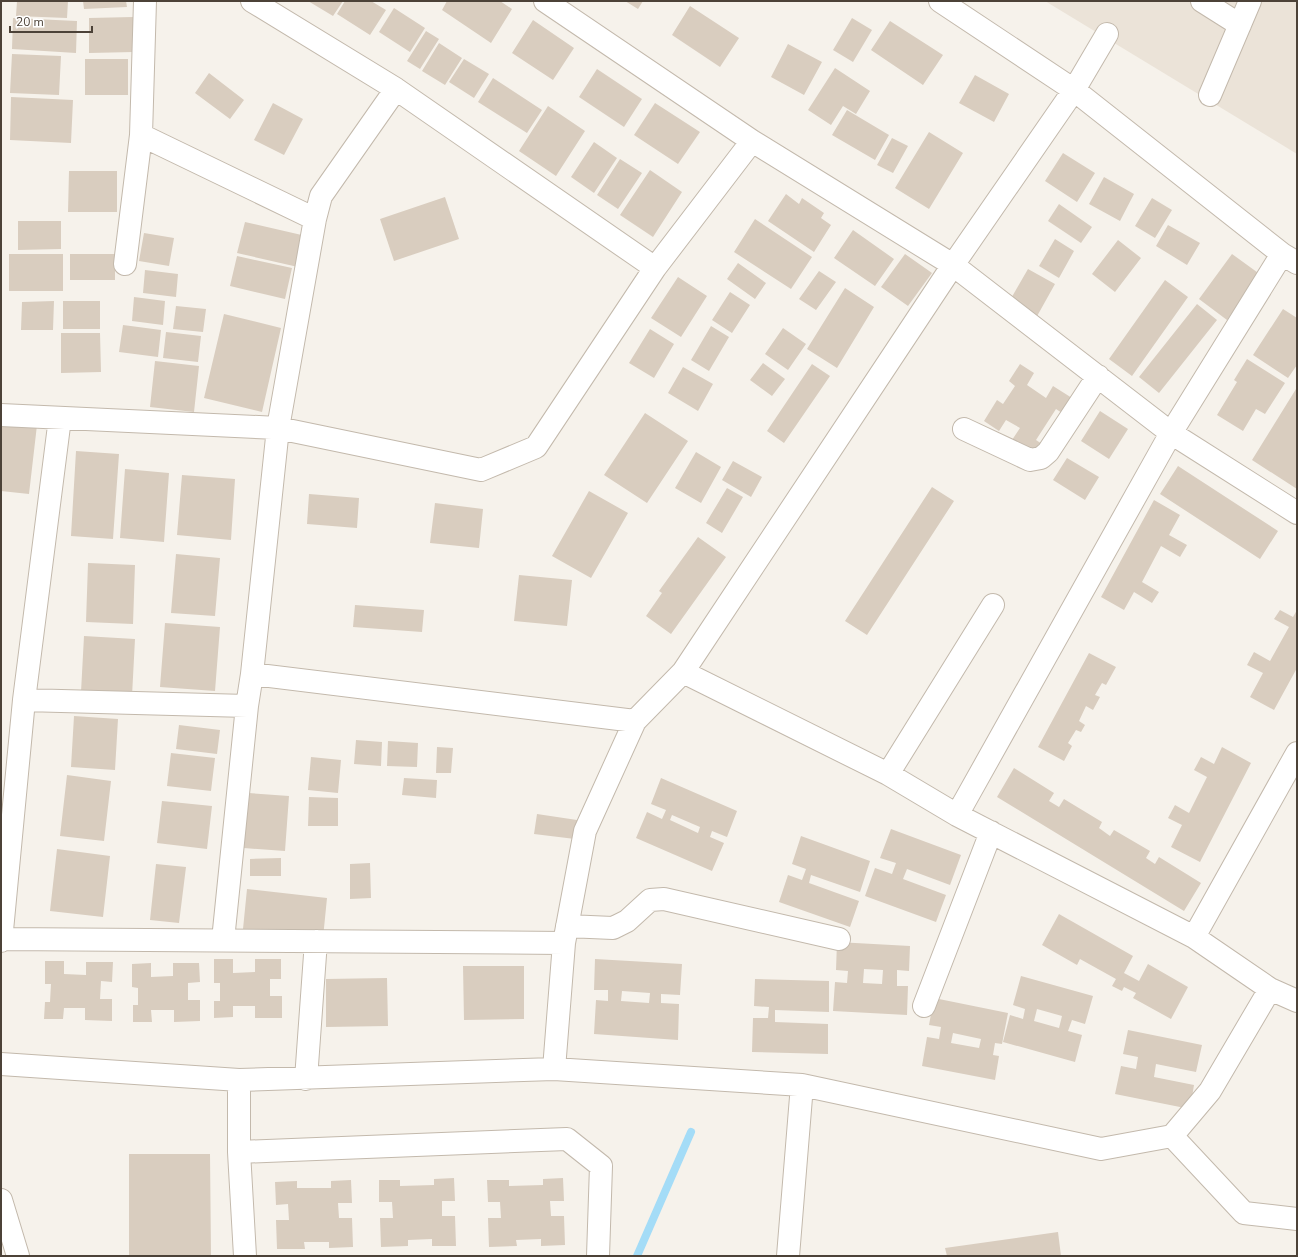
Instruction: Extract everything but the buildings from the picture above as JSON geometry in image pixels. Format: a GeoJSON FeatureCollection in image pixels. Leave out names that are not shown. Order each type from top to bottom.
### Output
{"type":"FeatureCollection","features":[{"type":"Feature","properties":{"kind":"street"},"geometry":{"type":"LineString","coordinates":[[125,264],[141,136],[145,1]]}},
{"type":"Feature","properties":{"kind":"street"},"geometry":{"type":"LineString","coordinates":[[252,1],[396,89],[655,268]]}},
{"type":"Feature","properties":{"kind":"street"},"geometry":{"type":"LineString","coordinates":[[545,1],[752,141],[953,265],[1171,433],[1297,513]]}},
{"type":"Feature","properties":{"kind":"street"},"geometry":{"type":"LineString","coordinates":[[940,1],[1074,90],[1290,258],[1171,433],[957,815]]}},
{"type":"Feature","properties":{"kind":"street"},"geometry":{"type":"LineString","coordinates":[[1202,1],[1240,25]]}},
{"type":"Feature","properties":{"kind":"street"},"geometry":{"type":"LineString","coordinates":[[1210,96],[1217,75],[1250,1]]}},
{"type":"Feature","properties":{"kind":"street"},"geometry":{"type":"LineString","coordinates":[[554,1070],[566,935],[585,831],[635,720],[683,672],[953,265],[1074,90],[1108,34]]}},
{"type":"Feature","properties":{"kind":"street"},"geometry":{"type":"LineString","coordinates":[[223,940],[278,428],[315,219],[321,196],[396,89]]}},
{"type":"Feature","properties":{"kind":"street"},"geometry":{"type":"LineString","coordinates":[[141,136],[315,219]]}},
{"type":"Feature","properties":{"kind":"street"},"geometry":{"type":"LineString","coordinates":[[1,415],[278,428],[481,470],[536,447],[655,268],[752,141]]}},
{"type":"Feature","properties":{"kind":"street"},"geometry":{"type":"LineString","coordinates":[[964,429],[1030,460],[1041,458],[1048,452],[1098,376]]}},
{"type":"Feature","properties":{"kind":"street"},"geometry":{"type":"LineString","coordinates":[[60,418],[24,700],[2,940],[316,941],[566,935],[613,928],[627,922],[650,900],[664,899],[839,939]]}},
{"type":"Feature","properties":{"kind":"street"},"geometry":{"type":"LineString","coordinates":[[888,774],[993,605]]}},
{"type":"Feature","properties":{"kind":"street"},"geometry":{"type":"LineString","coordinates":[[683,672],[888,774],[957,815],[1194,937],[1270,989],[1297,1001]]}},
{"type":"Feature","properties":{"kind":"street"},"geometry":{"type":"LineString","coordinates":[[252,674],[635,720]]}},
{"type":"Feature","properties":{"kind":"street"},"geometry":{"type":"LineString","coordinates":[[24,700],[247,706]]}},
{"type":"Feature","properties":{"kind":"street"},"geometry":{"type":"LineString","coordinates":[[1194,937],[1297,753]]}},
{"type":"Feature","properties":{"kind":"street"},"geometry":{"type":"LineString","coordinates":[[924,1006],[991,832]]}},
{"type":"Feature","properties":{"kind":"street"},"geometry":{"type":"LineString","coordinates":[[306,1079],[316,941]]}},
{"type":"Feature","properties":{"kind":"street"},"geometry":{"type":"LineString","coordinates":[[1,1064],[239,1080],[554,1070],[802,1085],[1101,1149],[1172,1136],[1210,1091],[1270,989]]}},
{"type":"Feature","properties":{"kind":"street"},"geometry":{"type":"LineString","coordinates":[[239,1080],[239,1152],[245,1256]]}},
{"type":"Feature","properties":{"kind":"street"},"geometry":{"type":"LineString","coordinates":[[788,1256],[802,1085]]}},
{"type":"Feature","properties":{"kind":"street"},"geometry":{"type":"LineString","coordinates":[[1172,1136],[1244,1213],[1297,1219]]}},
{"type":"Feature","properties":{"kind":"street"},"geometry":{"type":"LineString","coordinates":[[239,1152],[567,1139],[601,1166],[598,1256]]}},
{"type":"Feature","properties":{"kind":"street"},"geometry":{"type":"LineString","coordinates":[[1,1200],[18,1256]]}},
{"type":"Feature","properties":{"kind":"shaded area"},"geometry":{"type":"Polygon","coordinates":[[[1045,1],[1297,1],[1297,154],[1045,1]]]}},
{"type":"Feature","properties":{"kind":"waterway"},"geometry":{"type":"LineString","coordinates":[[637,1256],[691,1132]]}}]}
